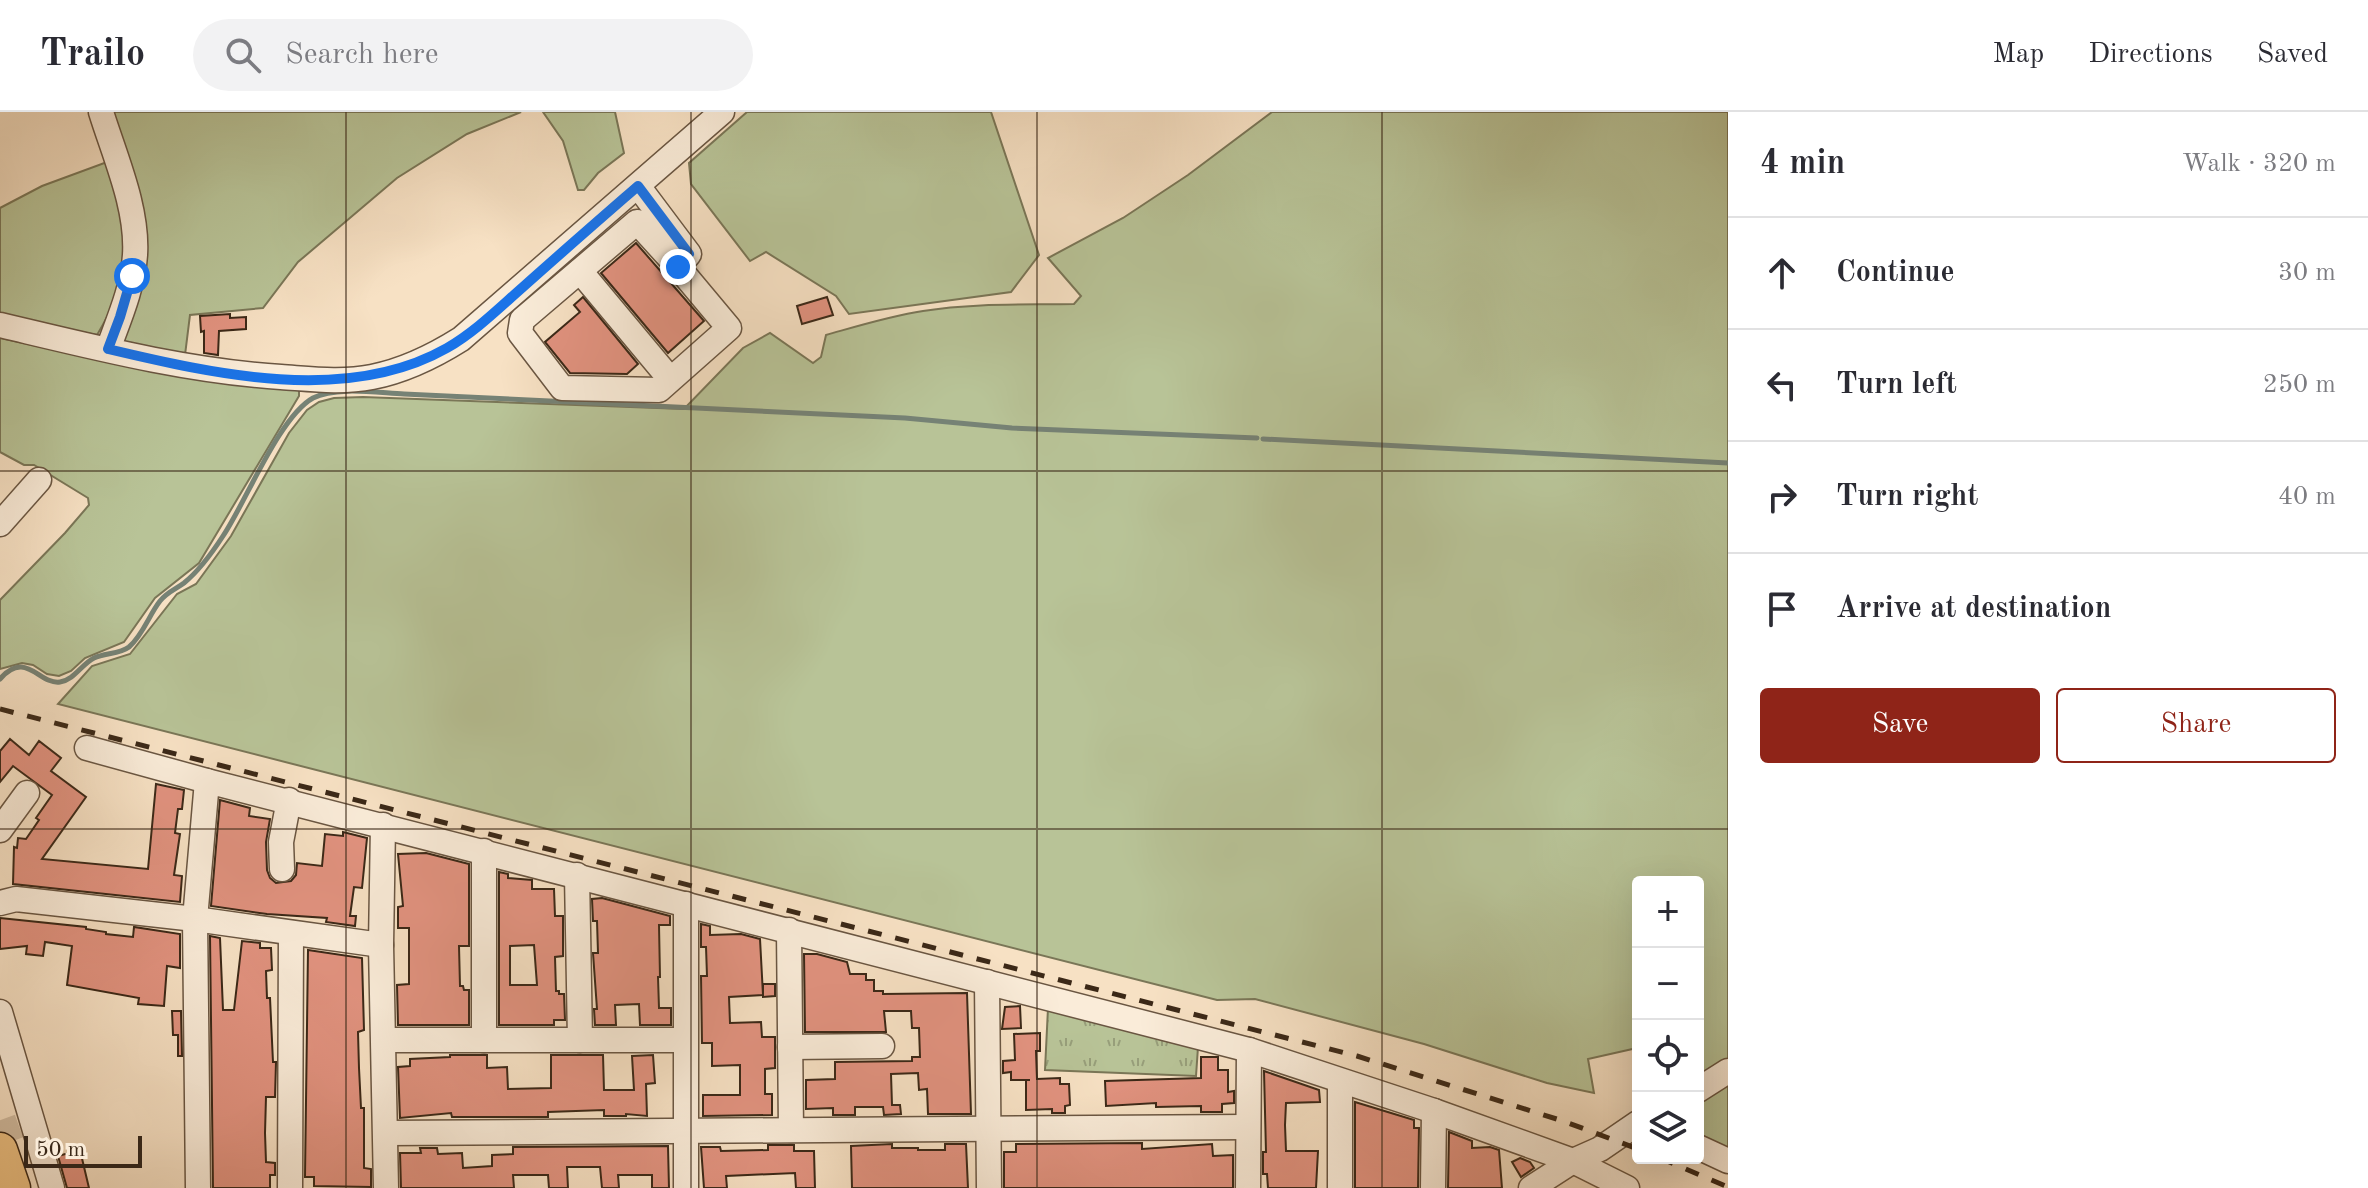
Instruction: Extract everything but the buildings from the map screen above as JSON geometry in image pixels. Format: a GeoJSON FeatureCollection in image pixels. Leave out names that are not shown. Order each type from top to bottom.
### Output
{"type":"FeatureCollection","features":[{"type":"Feature","properties":{"kind":"highway"},"geometry":{"type":"LineString","coordinates":[[13,1188],[17,1133]]}},
{"type":"Feature","properties":{"kind":"street"},"geometry":{"type":"LineString","coordinates":[[101,112],[129,205],[135,244],[127,296],[108,349]]}},
{"type":"Feature","properties":{"kind":"street"},"geometry":{"type":"LineString","coordinates":[[0,325],[194,368],[337,381],[387,373],[426,358],[461,339],[722,112]]}},
{"type":"Feature","properties":{"kind":"street"},"geometry":{"type":"LineString","coordinates":[[638,186],[689,254],[678,267]]}},
{"type":"Feature","properties":{"kind":"street"},"geometry":{"type":"LineString","coordinates":[[637,222],[678,267],[729,328],[659,390],[562,388],[520,333],[522,320],[637,222]]}},
{"type":"Feature","properties":{"kind":"street"},"geometry":{"type":"LineString","coordinates":[[580,271],[670,379]]}},
{"type":"Feature","properties":{"kind":"street"},"geometry":{"type":"LineString","coordinates":[[0,524],[39,480]]}},
{"type":"Feature","properties":{"kind":"street"},"geometry":{"type":"LineString","coordinates":[[87,748],[1249,1050],[1573,1161],[1615,1185]]}},
{"type":"Feature","properties":{"kind":"street"},"geometry":{"type":"LineString","coordinates":[[198,1188],[195,919],[207,781]]}},
{"type":"Feature","properties":{"kind":"street"},"geometry":{"type":"LineString","coordinates":[[0,830],[27,793]]}},
{"type":"Feature","properties":{"kind":"street"},"geometry":{"type":"LineString","coordinates":[[282,869],[281,842],[289,800]]}},
{"type":"Feature","properties":{"kind":"street"},"geometry":{"type":"LineString","coordinates":[[383,825],[381,945],[386,1188]]}},
{"type":"Feature","properties":{"kind":"street"},"geometry":{"type":"LineString","coordinates":[[484,851],[484,1040]]}},
{"type":"Feature","properties":{"kind":"street"},"geometry":{"type":"LineString","coordinates":[[577,875],[580,1040]]}},
{"type":"Feature","properties":{"kind":"street"},"geometry":{"type":"LineString","coordinates":[[0,903],[16,899],[195,919],[381,945]]}},
{"type":"Feature","properties":{"kind":"street"},"geometry":{"type":"LineString","coordinates":[[686,904],[686,1188]]}},
{"type":"Feature","properties":{"kind":"street"},"geometry":{"type":"LineString","coordinates":[[789,930],[791,1130]]}},
{"type":"Feature","properties":{"kind":"street"},"geometry":{"type":"LineString","coordinates":[[290,1188],[291,933]]}},
{"type":"Feature","properties":{"kind":"street"},"geometry":{"type":"LineString","coordinates":[[987,982],[989,1188]]}},
{"type":"Feature","properties":{"kind":"street"},"geometry":{"type":"LineString","coordinates":[[0,1012],[17,1133],[52,1188]]}},
{"type":"Feature","properties":{"kind":"street"},"geometry":{"type":"LineString","coordinates":[[384,1040],[684,1040]]}},
{"type":"Feature","properties":{"kind":"street"},"geometry":{"type":"LineString","coordinates":[[790,1047],[882,1046]]}},
{"type":"Feature","properties":{"kind":"street"},"geometry":{"type":"LineString","coordinates":[[1248,1188],[1249,1050]]}},
{"type":"Feature","properties":{"kind":"street"},"geometry":{"type":"LineString","coordinates":[[1704,1086],[1728,1071]]}},
{"type":"Feature","properties":{"kind":"street"},"geometry":{"type":"LineString","coordinates":[[1340,1081],[1340,1188]]}},
{"type":"Feature","properties":{"kind":"street"},"geometry":{"type":"LineString","coordinates":[[1433,1188],[1434,1111]]}},
{"type":"Feature","properties":{"kind":"street"},"geometry":{"type":"LineString","coordinates":[[386,1133],[1247,1127]]}},
{"type":"Feature","properties":{"kind":"street"},"geometry":{"type":"LineString","coordinates":[[1531,1188],[1632,1127]]}},
{"type":"Feature","properties":{"kind":"street"},"geometry":{"type":"LineString","coordinates":[[1704,1150],[1728,1161]]}},
{"type":"Feature","properties":{"kind":"green space"},"geometry":{"type":"Polygon","coordinates":[[[106,112],[521,112],[467,134],[397,178],[298,262],[263,308],[190,315],[185,355],[124,343],[132,290],[106,112]]]}},
{"type":"Feature","properties":{"kind":"green space"},"geometry":{"type":"Polygon","coordinates":[[[543,112],[615,112],[624,153],[598,173],[584,190],[578,190],[563,141],[543,112]]]}},
{"type":"Feature","properties":{"kind":"green space"},"geometry":{"type":"Polygon","coordinates":[[[747,112],[991,112],[1039,255],[1011,292],[849,314],[836,296],[766,252],[750,261],[691,184],[689,163],[747,112]]]}},
{"type":"Feature","properties":{"kind":"green space"},"geometry":{"type":"Polygon","coordinates":[[[1272,112],[1728,112],[1728,1064],[1704,1077],[1704,876],[1632,876],[1632,1049],[1588,1059],[1594,1093],[1547,1083],[1424,1044],[1255,999],[1217,1000],[58,704],[92,666],[130,654],[177,594],[196,584],[231,536],[289,433],[307,410],[319,402],[363,397],[684,409],[743,348],[770,333],[813,363],[821,357],[826,335],[898,316],[961,307],[1074,304],[1081,296],[1048,258],[1123,218],[1188,175],[1272,112]]]}},
{"type":"Feature","properties":{"kind":"green space"},"geometry":{"type":"Polygon","coordinates":[[[107,162],[122,210],[126,260],[120,289],[97,335],[0,316],[0,208],[42,186],[107,162]]]}},
{"type":"Feature","properties":{"kind":"green space"},"geometry":{"type":"Polygon","coordinates":[[[0,338],[171,375],[299,390],[299,396],[199,563],[155,598],[124,642],[85,658],[71,671],[59,676],[22,663],[0,669],[0,600],[65,533],[89,505],[88,498],[34,465],[24,465],[0,452],[0,338]]]}},
{"type":"Feature","properties":{"kind":"green space"},"geometry":{"type":"Polygon","coordinates":[[[1048,1008],[1198,1047],[1196,1076],[1045,1070],[1048,1008]]]}},
{"type":"Feature","properties":{"kind":"green space"},"geometry":{"type":"Polygon","coordinates":[[[1728,1078],[1728,1154],[1704,1142],[1704,1092],[1728,1078]]]}},
{"type":"Feature","properties":{"kind":"waterway"},"geometry":{"type":"LineString","coordinates":[[0,679],[17,667],[32,670],[52,682],[60,682],[70,678],[94,658],[129,647],[160,601],[190,578],[215,549],[288,423],[300,408],[322,394],[370,392],[905,418],[1012,428],[1257,438]]}},
{"type":"Feature","properties":{"kind":"waterway"},"geometry":{"type":"LineString","coordinates":[[1263,439],[1728,463]]}},
{"type":"Feature","properties":{"kind":"tunnel"},"geometry":{"type":"LineString","coordinates":[[0,1133],[19,1126]]}},
{"type":"Feature","properties":{"kind":"railway"},"geometry":{"type":"LineString","coordinates":[[0,709],[1357,1056],[1563,1121],[1632,1147]]}},
{"type":"Feature","properties":{"kind":"railway"},"geometry":{"type":"LineString","coordinates":[[1674,1164],[1728,1187]]}},
{"type":"Feature","properties":{"kind":"route"},"geometry":{"type":"LineString","coordinates":[[132,276],[108,349],[194,368],[337,381],[370,377],[403,368],[461,339],[638,186],[689,254],[678,267]]}}]}
